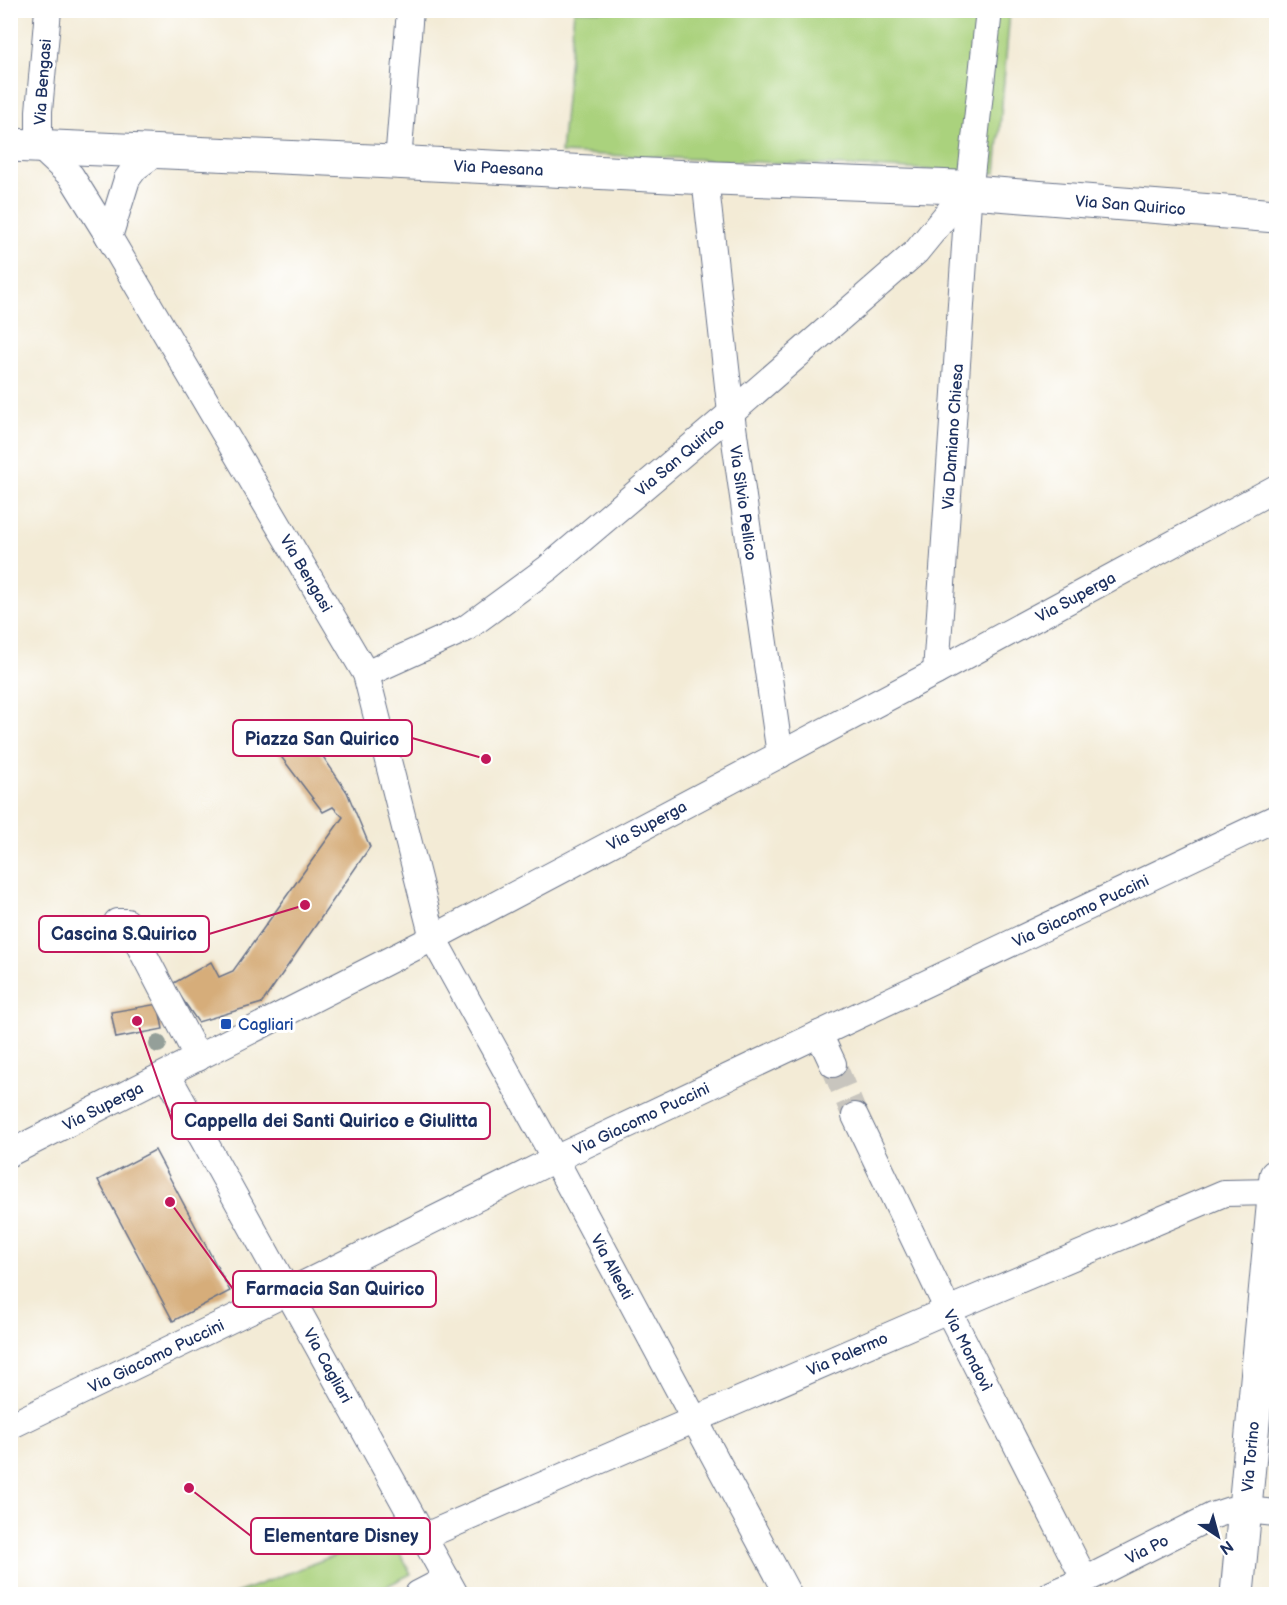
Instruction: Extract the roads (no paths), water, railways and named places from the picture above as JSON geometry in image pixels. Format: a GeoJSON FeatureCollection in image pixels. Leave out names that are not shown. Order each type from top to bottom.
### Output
{"type":"FeatureCollection","features":[{"type":"Feature","properties":{"kind":"street","name":"Via Bengasi"},"geometry":{"type":"LineString","coordinates":[[48,10],[39,111],[25,146],[71,176],[366,674],[433,938]]}},
{"type":"Feature","properties":{"kind":"street"},"geometry":{"type":"LineString","coordinates":[[398,162],[410,10]]}},
{"type":"Feature","properties":{"kind":"street","name":"Via Damiano Chiesa"},"geometry":{"type":"LineString","coordinates":[[936,672],[968,191],[989,10]]}},
{"type":"Feature","properties":{"kind":"street","name":"Via Paesana"},"geometry":{"type":"LineString","coordinates":[[25,146],[968,191]]}},
{"type":"Feature","properties":{"kind":"street"},"geometry":{"type":"LineString","coordinates":[[109,237],[120,195],[127,179],[135,168],[157,152]]}},
{"type":"Feature","properties":{"kind":"street","name":"Via Silvio Pellico"},"geometry":{"type":"LineString","coordinates":[[705,178],[731,413],[780,755]]}},
{"type":"Feature","properties":{"kind":"street","name":"Via San Quirico"},"geometry":{"type":"LineString","coordinates":[[366,674],[465,629],[548,568],[916,252],[968,191],[1276,216]]}},
{"type":"Feature","properties":{"kind":"street","name":"Via Superga"},"geometry":{"type":"LineString","coordinates":[[10,1153],[433,938],[936,672],[1276,488]]}},
{"type":"Feature","properties":{"kind":"street","name":"Via Giacomo Puccini"},"geometry":{"type":"LineString","coordinates":[[10,1426],[555,1160],[1276,818]]}},
{"type":"Feature","properties":{"kind":"street"},"geometry":{"type":"LineString","coordinates":[[117,922],[127,922],[198,1058]]}},
{"type":"Feature","properties":{"kind":"street","name":"Via Alleati"},"geometry":{"type":"LineString","coordinates":[[433,938],[788,1594]]}},
{"type":"Feature","properties":{"kind":"street"},"geometry":{"type":"LineString","coordinates":[[819,1034],[833,1064]]}},
{"type":"Feature","properties":{"kind":"street","name":"Via Cagliari"},"geometry":{"type":"LineString","coordinates":[[167,1074],[451,1587]]}},
{"type":"Feature","properties":{"kind":"street","name":"Via Mondovì"},"geometry":{"type":"LineString","coordinates":[[855,1116],[948,1310],[1085,1580]]}},
{"type":"Feature","properties":{"kind":"street","name":"Via Palermo"},"geometry":{"type":"LineString","coordinates":[[423,1537],[1224,1193],[1276,1184]]}},
{"type":"Feature","properties":{"kind":"street","name":"Via Torino"},"geometry":{"type":"LineString","coordinates":[[1237,1594],[1261,1511],[1276,1184]]}},
{"type":"Feature","properties":{"kind":"street","name":"Via Po"},"geometry":{"type":"LineString","coordinates":[[1052,1594],[1085,1580],[1212,1516],[1230,1510],[1261,1511]]}},
{"type":"Feature","properties":{"kind":"street"},"geometry":{"type":"LineString","coordinates":[[418,1594],[451,1587]]}},
{"type":"Feature","properties":{"kind":"tunnel"},"geometry":{"type":"LineString","coordinates":[[833,1064],[855,1116]]}},
{"type":"Feature","properties":{"kind":"place","name":"Piazza San Quirico"},"geometry":{"type":"Point","coordinates":[486,759]}},
{"type":"Feature","properties":{"kind":"place","name":"Cascina S.Quirico"},"geometry":{"type":"Point","coordinates":[305,905]}},
{"type":"Feature","properties":{"kind":"place","name":"Cappella dei Santi Quirico e Giulitta"},"geometry":{"type":"Point","coordinates":[137,1021]}},
{"type":"Feature","properties":{"kind":"place","name":"Cagliari"},"geometry":{"type":"Point","coordinates":[226,1024]}},
{"type":"Feature","properties":{"kind":"place","name":"Farmacia San Quirico"},"geometry":{"type":"Point","coordinates":[170,1202]}},
{"type":"Feature","properties":{"kind":"place","name":"Elementare Disney"},"geometry":{"type":"Point","coordinates":[189,1488]}}]}
